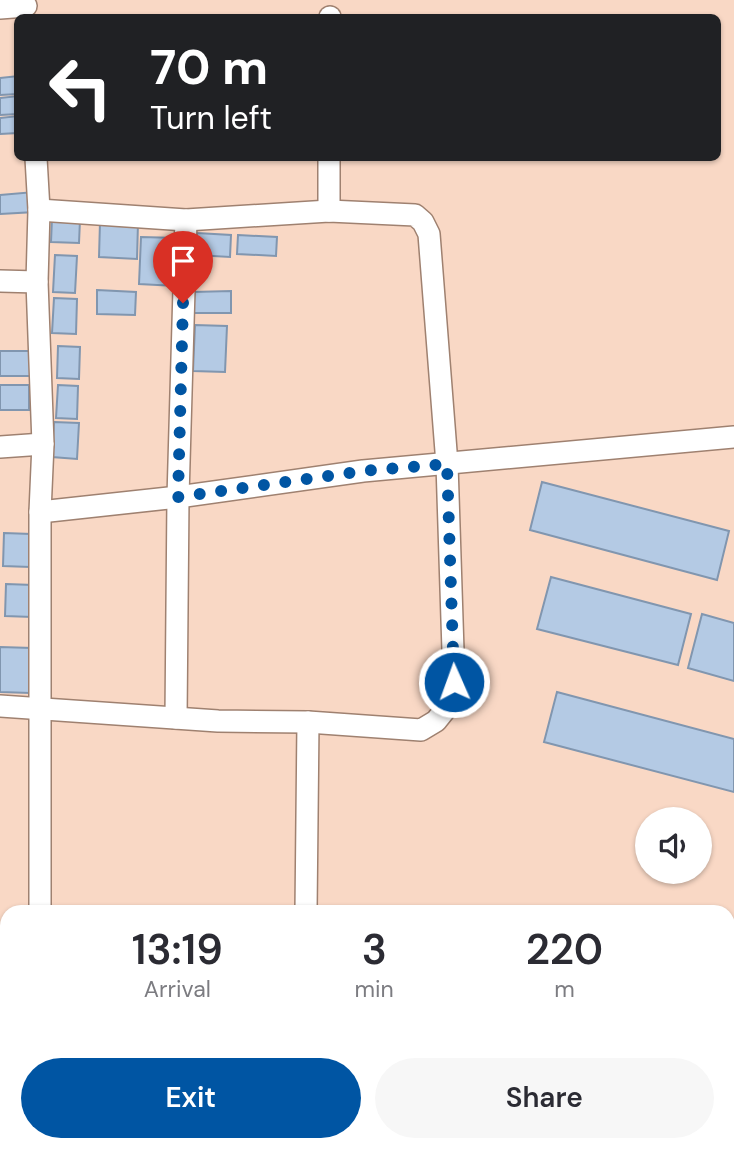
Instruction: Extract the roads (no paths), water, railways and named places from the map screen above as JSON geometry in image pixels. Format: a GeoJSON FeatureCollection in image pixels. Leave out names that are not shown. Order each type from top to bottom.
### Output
{"type":"FeatureCollection","features":[{"type":"Feature","properties":{"kind":"street"},"geometry":{"type":"LineString","coordinates":[[0,8],[27,8]]}},
{"type":"Feature","properties":{"kind":"street"},"geometry":{"type":"LineString","coordinates":[[36,161],[43,444],[40,512],[40,905]]}},
{"type":"Feature","properties":{"kind":"street"},"geometry":{"type":"LineString","coordinates":[[329,161],[329,211]]}},
{"type":"Feature","properties":{"kind":"street"},"geometry":{"type":"LineString","coordinates":[[0,706],[218,721],[308,722],[421,730],[436,721],[452,701],[454,682],[447,464],[429,234],[423,222],[415,215],[329,211],[186,220],[39,210]]}},
{"type":"Feature","properties":{"kind":"street"},"geometry":{"type":"LineString","coordinates":[[176,718],[178,497],[186,220]]}},
{"type":"Feature","properties":{"kind":"street"},"geometry":{"type":"LineString","coordinates":[[0,281],[37,282]]}},
{"type":"Feature","properties":{"kind":"street"},"geometry":{"type":"LineString","coordinates":[[40,512],[178,497],[363,471],[734,436]]}},
{"type":"Feature","properties":{"kind":"street"},"geometry":{"type":"LineString","coordinates":[[0,447],[43,444]]}},
{"type":"Feature","properties":{"kind":"street"},"geometry":{"type":"LineString","coordinates":[[306,905],[308,722]]}}]}
